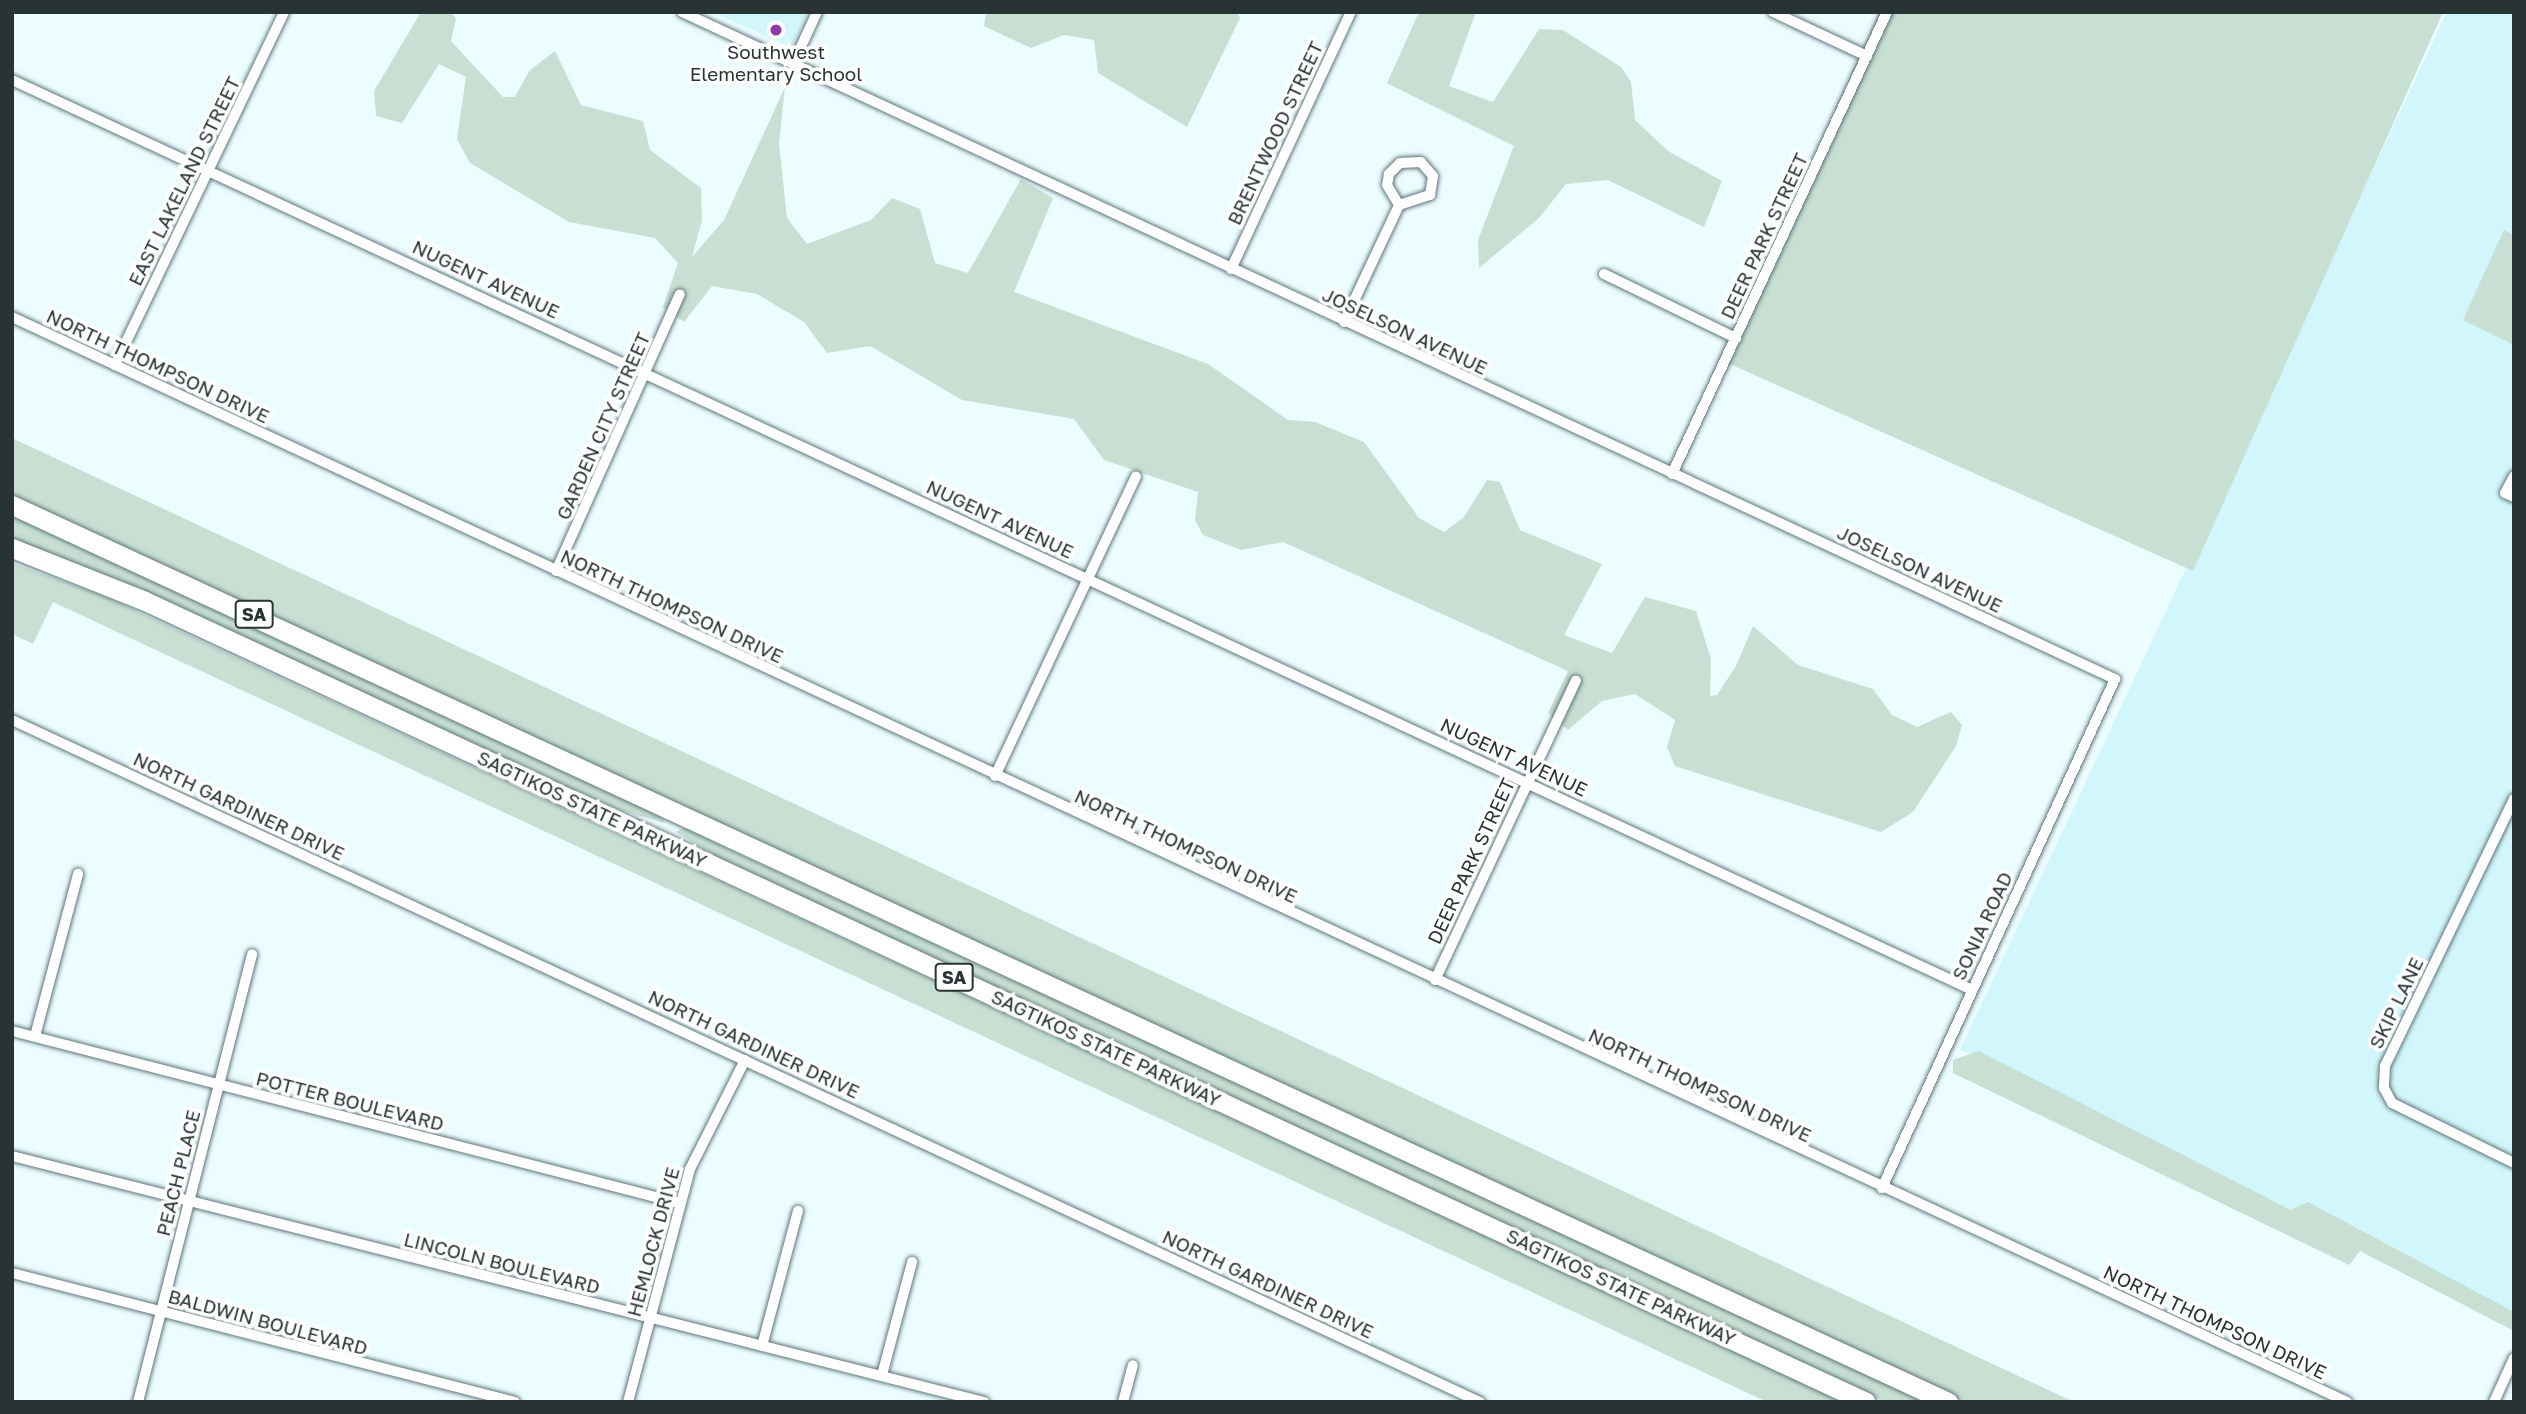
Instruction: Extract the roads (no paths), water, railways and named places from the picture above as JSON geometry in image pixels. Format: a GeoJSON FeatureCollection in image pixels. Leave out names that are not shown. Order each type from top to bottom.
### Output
{"type":"FeatureCollection","features":[{"type":"Feature","properties":{"kind":"highway"},"geometry":{"type":"LineString","coordinates":[[12,505],[156,569]]}},
{"type":"Feature","properties":{"kind":"highway"},"geometry":{"type":"LineString","coordinates":[[12,510],[156,569]]}},
{"type":"Feature","properties":{"kind":"highway","name":"SAGTIKOS STATE PARKWAY"},"geometry":{"type":"LineString","coordinates":[[12,549],[40,557],[1866,1402]]}},
{"type":"Feature","properties":{"kind":"highway","name":"SAGTIKOS STATE PARKWAY"},"geometry":{"type":"LineString","coordinates":[[156,569],[1948,1402]]}},
{"type":"Feature","properties":{"kind":"street","name":"EAST LAKELAND STREET"},"geometry":{"type":"LineString","coordinates":[[115,365],[284,12]]}},
{"type":"Feature","properties":{"kind":"street","name":"JOSELSON AVENUE"},"geometry":{"type":"LineString","coordinates":[[682,12],[2115,679]]}},
{"type":"Feature","properties":{"kind":"street"},"geometry":{"type":"LineString","coordinates":[[793,64],[817,12]]}},
{"type":"Feature","properties":{"kind":"street","name":"BRENTWOOD STREET"},"geometry":{"type":"LineString","coordinates":[[1231,269],[1351,12]]}},
{"type":"Feature","properties":{"kind":"street"},"geometry":{"type":"LineString","coordinates":[[1773,12],[1867,56]]}},
{"type":"Feature","properties":{"kind":"street","name":"DEER PARK STREET"},"geometry":{"type":"LineString","coordinates":[[1672,474],[1887,12]]}},
{"type":"Feature","properties":{"kind":"street","name":"NUGENT AVENUE"},"geometry":{"type":"LineString","coordinates":[[12,80],[1972,990]]}},
{"type":"Feature","properties":{"kind":"street"},"geometry":{"type":"LineString","coordinates":[[1344,322],[1399,205],[1430,195],[1433,176],[1421,163],[1400,163],[1389,174],[1387,184],[1399,205]]}},
{"type":"Feature","properties":{"kind":"street"},"geometry":{"type":"LineString","coordinates":[[1604,274],[1736,338]]}},
{"type":"Feature","properties":{"kind":"street","name":"GARDEN CITY STREET"},"geometry":{"type":"LineString","coordinates":[[556,571],[648,374],[680,294]]}},
{"type":"Feature","properties":{"kind":"street","name":"NORTH THOMPSON DRIVE"},"geometry":{"type":"LineString","coordinates":[[12,317],[2347,1402]]}},
{"type":"Feature","properties":{"kind":"street"},"geometry":{"type":"LineString","coordinates":[[995,776],[1136,476]]}},
{"type":"Feature","properties":{"kind":"street"},"geometry":{"type":"LineString","coordinates":[[2510,495],[2514,476]]}},
{"type":"Feature","properties":{"kind":"street","name":"SONIA ROAD"},"geometry":{"type":"LineString","coordinates":[[1882,1188],[2115,679]]}},
{"type":"Feature","properties":{"kind":"street","name":"DEER PARK STREET"},"geometry":{"type":"LineString","coordinates":[[1435,980],[1576,680]]}},
{"type":"Feature","properties":{"kind":"street","name":"NORTH GARDINER DRIVE"},"geometry":{"type":"LineString","coordinates":[[12,720],[1480,1402]]}},
{"type":"Feature","properties":{"kind":"street","name":"SKIP LANE"},"geometry":{"type":"LineString","coordinates":[[2514,799],[2385,1066],[2384,1088],[2392,1103],[2514,1163]]}},
{"type":"Feature","properties":{"kind":"street"},"geometry":{"type":"LineString","coordinates":[[35,1037],[78,874]]}},
{"type":"Feature","properties":{"kind":"street","name":"PEACH PLACE"},"geometry":{"type":"LineString","coordinates":[[138,1402],[252,954]]}},
{"type":"Feature","properties":{"kind":"street","name":"POTTER BOULEVARD"},"geometry":{"type":"LineString","coordinates":[[12,1031],[679,1203]]}},
{"type":"Feature","properties":{"kind":"street","name":"HEMLOCK DRIVE"},"geometry":{"type":"LineString","coordinates":[[628,1402],[679,1203],[744,1060]]}},
{"type":"Feature","properties":{"kind":"street","name":"LINCOLN BOULEVARD"},"geometry":{"type":"LineString","coordinates":[[12,1156],[984,1402]]}},
{"type":"Feature","properties":{"kind":"street"},"geometry":{"type":"LineString","coordinates":[[762,1346],[798,1211]]}},
{"type":"Feature","properties":{"kind":"street"},"geometry":{"type":"LineString","coordinates":[[882,1375],[912,1262]]}},
{"type":"Feature","properties":{"kind":"street","name":"BALDWIN BOULEVARD"},"geometry":{"type":"LineString","coordinates":[[12,1273],[515,1402]]}},
{"type":"Feature","properties":{"kind":"street"},"geometry":{"type":"LineString","coordinates":[[2494,1402],[2514,1358]]}},
{"type":"Feature","properties":{"kind":"street"},"geometry":{"type":"LineString","coordinates":[[1124,1402],[1133,1365]]}},
{"type":"Feature","properties":{"kind":"place","name":"Southwest Elementary School"},"geometry":{"type":"Point","coordinates":[776,30]}}]}
